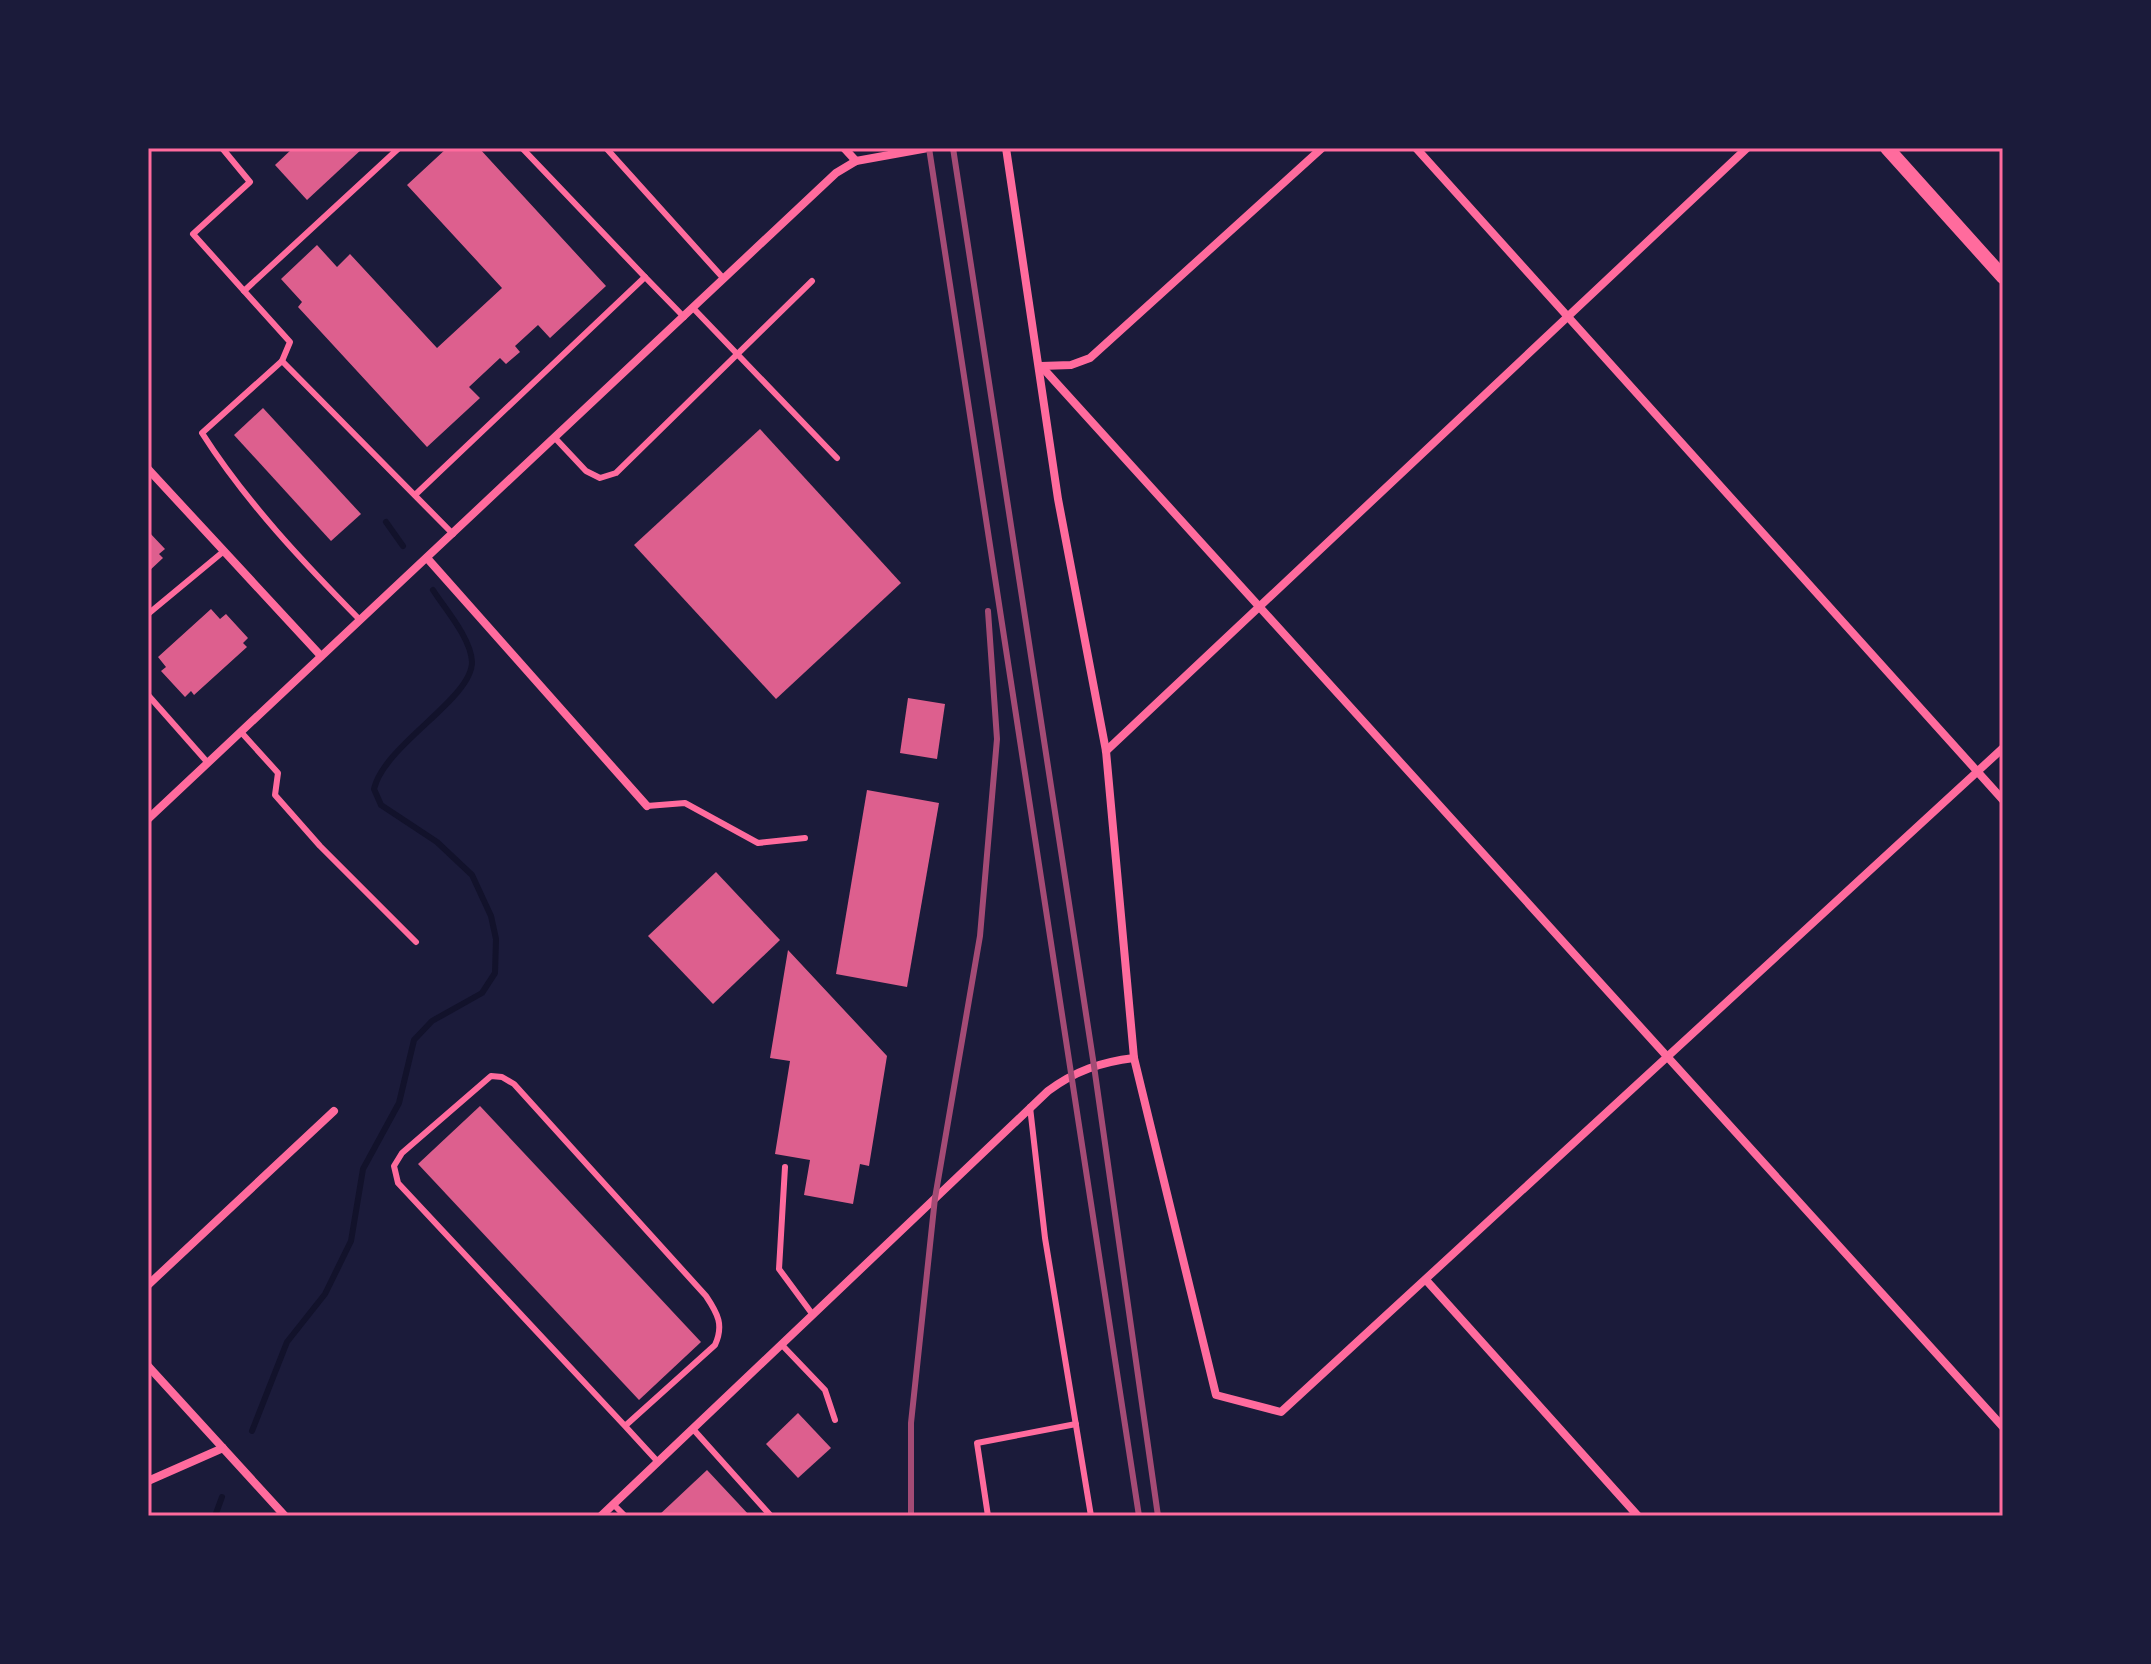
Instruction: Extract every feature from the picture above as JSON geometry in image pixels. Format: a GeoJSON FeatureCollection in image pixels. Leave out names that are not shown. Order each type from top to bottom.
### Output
{"type":"FeatureCollection","features":[{"type":"Feature","properties":{"kind":"street"},"geometry":{"type":"LineString","coordinates":[[844,148],[856,161]]}},
{"type":"Feature","properties":{"kind":"street"},"geometry":{"type":"LineString","coordinates":[[148,819],[836,173],[856,161],[928,148]]}},
{"type":"Feature","properties":{"kind":"street"},"geometry":{"type":"LineString","coordinates":[[1006,148],[1041,366],[1058,499],[1106,751],[1134,1058],[1216,1395],[1281,1412],[2003,748]]}},
{"type":"Feature","properties":{"kind":"street"},"geometry":{"type":"LineString","coordinates":[[1041,366],[1071,365],[1090,358],[1322,148]]}},
{"type":"Feature","properties":{"kind":"street"},"geometry":{"type":"LineString","coordinates":[[1416,148],[2003,800]]}},
{"type":"Feature","properties":{"kind":"street"},"geometry":{"type":"LineString","coordinates":[[1106,751],[1747,148]]}},
{"type":"Feature","properties":{"kind":"street"},"geometry":{"type":"LineString","coordinates":[[1887,148],[2003,277]]}},
{"type":"Feature","properties":{"kind":"street"},"geometry":{"type":"LineString","coordinates":[[1041,366],[2003,1427]]}},
{"type":"Feature","properties":{"kind":"street"},"geometry":{"type":"LineString","coordinates":[[148,469],[321,656]]}},
{"type":"Feature","properties":{"kind":"street"},"geometry":{"type":"LineString","coordinates":[[427,558],[647,806]]}},
{"type":"Feature","properties":{"kind":"street"},"geometry":{"type":"LineString","coordinates":[[601,1516],[1030,1107],[1072,1074],[1111,1061],[1134,1058]]}},
{"type":"Feature","properties":{"kind":"street"},"geometry":{"type":"LineString","coordinates":[[148,1285],[334,1111]]}},
{"type":"Feature","properties":{"kind":"street"},"geometry":{"type":"LineString","coordinates":[[1426,1280],[1638,1516]]}},
{"type":"Feature","properties":{"kind":"street"},"geometry":{"type":"LineString","coordinates":[[148,1366],[285,1516]]}},
{"type":"Feature","properties":{"kind":"street"},"geometry":{"type":"LineString","coordinates":[[148,1481],[223,1448]]}},
{"type":"Feature","properties":{"kind":"lane"},"geometry":{"type":"LineString","coordinates":[[222,148],[250,182],[193,234],[290,342],[282,361],[202,433],[225,469],[360,620]]}},
{"type":"Feature","properties":{"kind":"lane"},"geometry":{"type":"LineString","coordinates":[[244,291],[399,148]]}},
{"type":"Feature","properties":{"kind":"lane"},"geometry":{"type":"LineString","coordinates":[[522,148],[684,317]]}},
{"type":"Feature","properties":{"kind":"lane"},"geometry":{"type":"LineString","coordinates":[[606,148],[724,279]]}},
{"type":"Feature","properties":{"kind":"lane"},"geometry":{"type":"LineString","coordinates":[[415,495],[645,277]]}},
{"type":"Feature","properties":{"kind":"lane"},"geometry":{"type":"LineString","coordinates":[[555,438],[586,471],[600,478],[616,473],[812,281]]}},
{"type":"Feature","properties":{"kind":"lane"},"geometry":{"type":"LineString","coordinates":[[693,308],[837,458]]}},
{"type":"Feature","properties":{"kind":"lane"},"geometry":{"type":"LineString","coordinates":[[282,361],[453,534]]}},
{"type":"Feature","properties":{"kind":"lane"},"geometry":{"type":"LineString","coordinates":[[148,614],[224,551]]}},
{"type":"Feature","properties":{"kind":"lane"},"geometry":{"type":"LineString","coordinates":[[148,695],[208,763]]}},
{"type":"Feature","properties":{"kind":"lane"},"geometry":{"type":"LineString","coordinates":[[241,732],[278,773],[275,795],[320,846],[416,942]]}},
{"type":"Feature","properties":{"kind":"lane"},"geometry":{"type":"LineString","coordinates":[[647,806],[685,803],[758,843],[805,838]]}},
{"type":"Feature","properties":{"kind":"lane"},"geometry":{"type":"LineString","coordinates":[[625,1426],[715,1345],[722,1330],[717,1313],[706,1296],[514,1084],[502,1077],[491,1076],[402,1153],[394,1166],[398,1183],[658,1462]]}},
{"type":"Feature","properties":{"kind":"lane"},"geometry":{"type":"LineString","coordinates":[[1030,1107],[1045,1238],[1091,1516]]}},
{"type":"Feature","properties":{"kind":"lane"},"geometry":{"type":"LineString","coordinates":[[785,1167],[779,1269],[813,1315]]}},
{"type":"Feature","properties":{"kind":"lane"},"geometry":{"type":"LineString","coordinates":[[782,1345],[825,1390],[835,1420]]}},
{"type":"Feature","properties":{"kind":"lane"},"geometry":{"type":"LineString","coordinates":[[988,1516],[977,1443],[1076,1424]]}},
{"type":"Feature","properties":{"kind":"lane"},"geometry":{"type":"LineString","coordinates":[[693,1429],[771,1516]]}},
{"type":"Feature","properties":{"kind":"lane"},"geometry":{"type":"LineString","coordinates":[[613,1504],[625,1516]]}},
{"type":"Feature","properties":{"kind":"building"},"geometry":{"type":"Polygon","coordinates":[[[293,148],[363,148],[307,200],[275,165],[293,148]]]}},
{"type":"Feature","properties":{"kind":"building"},"geometry":{"type":"Polygon","coordinates":[[[447,148],[479,148],[606,286],[550,338],[538,325],[515,346],[520,352],[506,364],[500,358],[469,387],[480,398],[427,447],[298,307],[302,302],[281,279],[317,245],[337,267],[350,254],[437,348],[502,288],[407,185],[447,148]]]}},
{"type":"Feature","properties":{"kind":"building"},"geometry":{"type":"Polygon","coordinates":[[[263,408],[361,514],[331,541],[234,435],[263,408]]]}},
{"type":"Feature","properties":{"kind":"building"},"geometry":{"type":"Polygon","coordinates":[[[760,429],[901,583],[776,699],[634,545],[760,429]]]}},
{"type":"Feature","properties":{"kind":"building"},"geometry":{"type":"Polygon","coordinates":[[[148,531],[165,549],[159,554],[163,558],[148,572],[148,531]]]}},
{"type":"Feature","properties":{"kind":"building"},"geometry":{"type":"Polygon","coordinates":[[[211,609],[220,619],[226,614],[248,638],[243,643],[247,647],[194,695],[191,691],[185,697],[161,671],[166,667],[158,657],[211,609]]]}},
{"type":"Feature","properties":{"kind":"building"},"geometry":{"type":"Polygon","coordinates":[[[908,698],[945,704],[937,759],[900,753],[908,698]]]}},
{"type":"Feature","properties":{"kind":"building"},"geometry":{"type":"Polygon","coordinates":[[[867,790],[939,803],[907,987],[836,974],[867,790]]]}},
{"type":"Feature","properties":{"kind":"building"},"geometry":{"type":"Polygon","coordinates":[[[716,872],[780,940],[713,1004],[648,936],[716,872]]]}},
{"type":"Feature","properties":{"kind":"building"},"geometry":{"type":"Polygon","coordinates":[[[788,950],[887,1056],[869,1166],[860,1164],[853,1204],[804,1195],[810,1160],[775,1154],[790,1061],[770,1058],[788,950]]]}},
{"type":"Feature","properties":{"kind":"building"},"geometry":{"type":"Polygon","coordinates":[[[480,1106],[701,1342],[639,1400],[418,1164],[480,1106]]]}},
{"type":"Feature","properties":{"kind":"building"},"geometry":{"type":"Polygon","coordinates":[[[798,1413],[831,1448],[798,1478],[766,1444],[798,1413]]]}},
{"type":"Feature","properties":{"kind":"building"},"geometry":{"type":"Polygon","coordinates":[[[707,1470],[750,1516],[658,1516],[707,1470]]]}},
{"type":"Feature","properties":{"kind":"waterway"},"geometry":{"type":"LineString","coordinates":[[386,522],[403,546]]}},
{"type":"Feature","properties":{"kind":"waterway"},"geometry":{"type":"LineString","coordinates":[[252,1431],[287,1342],[325,1294],[351,1241],[363,1169],[399,1103],[414,1040],[432,1021],[482,993],[495,973],[496,939],[491,916],[472,875],[437,842],[381,805],[374,789],[381,772],[394,756],[444,707],[468,676],[472,662],[467,643],[433,590]]}},
{"type":"Feature","properties":{"kind":"waterway"},"geometry":{"type":"LineString","coordinates":[[215,1516],[222,1497]]}},
{"type":"Feature","properties":{"kind":"railway"},"geometry":{"type":"LineString","coordinates":[[929,148],[1139,1516]]}},
{"type":"Feature","properties":{"kind":"railway"},"geometry":{"type":"LineString","coordinates":[[953,148],[1094,1066],[1158,1516]]}},
{"type":"Feature","properties":{"kind":"railway"},"geometry":{"type":"LineString","coordinates":[[911,1516],[911,1423],[935,1198],[980,936],[997,739],[988,611]]}}]}
